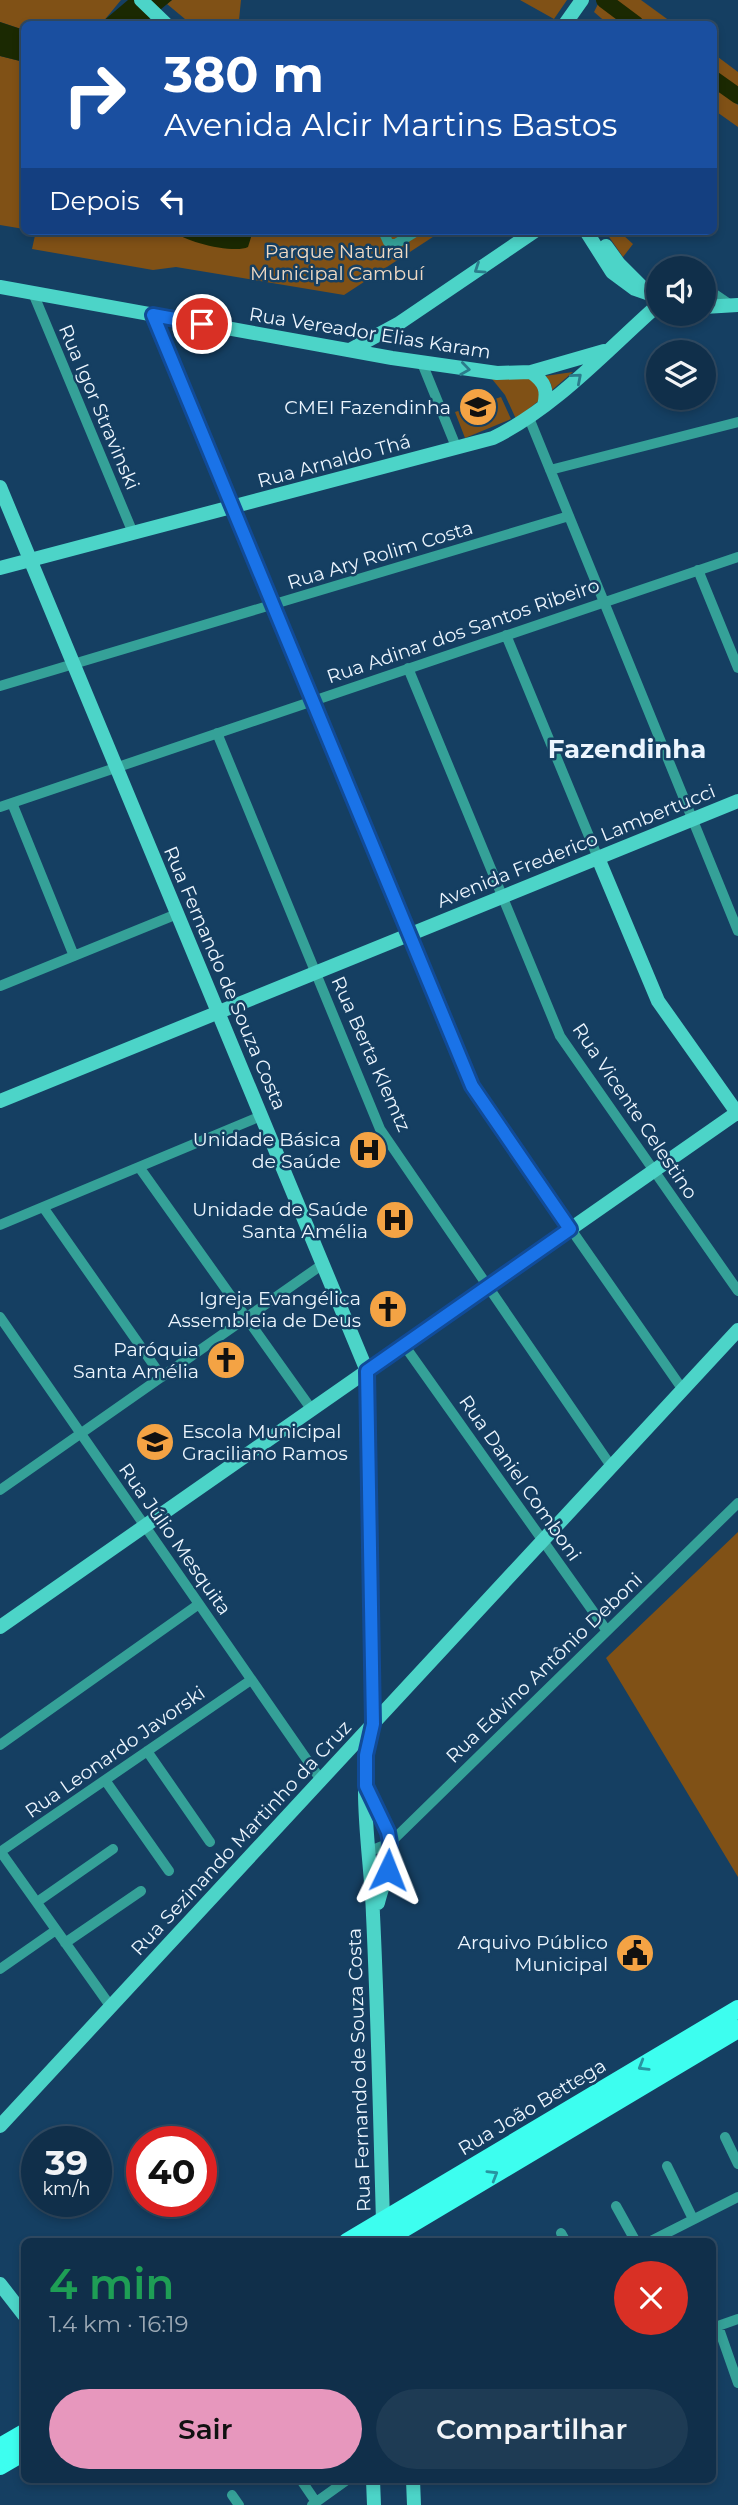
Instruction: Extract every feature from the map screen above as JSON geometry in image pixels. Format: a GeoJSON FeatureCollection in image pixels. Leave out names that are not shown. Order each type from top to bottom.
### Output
{"type":"FeatureCollection","features":[{"type":"Feature","properties":{"kind":"main road","name":"Rua João Bettega"},"geometry":{"type":"LineString","coordinates":[[354,2238],[383,2221],[430,2202],[706,2038],[738,2010]]}},
{"type":"Feature","properties":{"kind":"main road","name":"Rua João Bettega"},"geometry":{"type":"LineString","coordinates":[[706,2038],[738,2029]]}},
{"type":"Feature","properties":{"kind":"main road","name":"Rua João Bettega"},"geometry":{"type":"LineString","coordinates":[[405,2234],[430,2202]]}},
{"type":"Feature","properties":{"kind":"main road"},"geometry":{"type":"LineString","coordinates":[[0,2447],[21,2434]]}},
{"type":"Feature","properties":{"kind":"main road"},"geometry":{"type":"LineString","coordinates":[[0,2466],[21,2454]]}},
{"type":"Feature","properties":{"kind":"street"},"geometry":{"type":"LineString","coordinates":[[141,0],[163,21]]}},
{"type":"Feature","properties":{"kind":"street"},"geometry":{"type":"LineString","coordinates":[[567,21],[581,1]]}},
{"type":"Feature","properties":{"kind":"street"},"geometry":{"type":"LineString","coordinates":[[385,235],[388,242],[394,245],[411,235]]}},
{"type":"Feature","properties":{"kind":"street"},"geometry":{"type":"LineString","coordinates":[[350,351],[398,324],[529,235]]}},
{"type":"Feature","properties":{"kind":"street"},"geometry":{"type":"LineString","coordinates":[[589,235],[612,272],[625,284],[646,292]]}},
{"type":"Feature","properties":{"kind":"street"},"geometry":{"type":"LineString","coordinates":[[597,235],[619,264],[646,288]]}},
{"type":"Feature","properties":{"kind":"street","name":"Rua Vereador Elias Karam"},"geometry":{"type":"LineString","coordinates":[[0,287],[350,351],[503,374],[531,372],[609,349]]}},
{"type":"Feature","properties":{"kind":"street","name":"Rua Igor Stravinski"},"geometry":{"type":"LineString","coordinates":[[33,293],[133,533]]}},
{"type":"Feature","properties":{"kind":"street"},"geometry":{"type":"LineString","coordinates":[[716,294],[735,305]]}},
{"type":"Feature","properties":{"kind":"street"},"geometry":{"type":"LineString","coordinates":[[716,306],[735,305]]}},
{"type":"Feature","properties":{"kind":"street","name":"Rua Arnaldo Thá"},"geometry":{"type":"LineString","coordinates":[[0,568],[494,438],[544,406],[641,320],[646,311]]}},
{"type":"Feature","properties":{"kind":"street"},"geometry":{"type":"LineString","coordinates":[[153,315],[476,1093],[683,1390]]}},
{"type":"Feature","properties":{"kind":"street"},"geometry":{"type":"LineString","coordinates":[[392,358],[387,352],[386,341],[398,324]]}},
{"type":"Feature","properties":{"kind":"street"},"geometry":{"type":"LineString","coordinates":[[422,363],[457,449]]}},
{"type":"Feature","properties":{"kind":"street"},"geometry":{"type":"LineString","coordinates":[[531,372],[545,386],[547,392],[544,406]]}},
{"type":"Feature","properties":{"kind":"street"},"geometry":{"type":"LineString","coordinates":[[529,418],[738,931]]}},
{"type":"Feature","properties":{"kind":"street"},"geometry":{"type":"LineString","coordinates":[[550,470],[738,422]]}},
{"type":"Feature","properties":{"kind":"street","name":"Rua Fernando de Souza Costa"},"geometry":{"type":"LineString","coordinates":[[0,487],[367,1371],[373,1724],[366,1755],[365,1817],[374,1917],[383,2221]]}},
{"type":"Feature","properties":{"kind":"street","name":"Rua Ary Rolim Costa"},"geometry":{"type":"LineString","coordinates":[[0,686],[569,516]]}},
{"type":"Feature","properties":{"kind":"street","name":"Rua Adinar dos Santos Ribeiro"},"geometry":{"type":"LineString","coordinates":[[0,807],[738,557]]}},
{"type":"Feature","properties":{"kind":"street"},"geometry":{"type":"LineString","coordinates":[[698,570],[738,668]]}},
{"type":"Feature","properties":{"kind":"street"},"geometry":{"type":"LineString","coordinates":[[0,1627],[738,1113],[653,991],[506,635]]}},
{"type":"Feature","properties":{"kind":"street","name":"Rua Vicente Celestino"},"geometry":{"type":"LineString","coordinates":[[408,668],[560,1036],[738,1291]]}},
{"type":"Feature","properties":{"kind":"street","name":"Rua Berta Klemtz"},"geometry":{"type":"LineString","coordinates":[[218,733],[380,1129],[611,1466]]}},
{"type":"Feature","properties":{"kind":"street","name":"Avenida Frederico Lambertucci"},"geometry":{"type":"LineString","coordinates":[[0,1101],[738,801]]}},
{"type":"Feature","properties":{"kind":"street"},"geometry":{"type":"LineString","coordinates":[[12,803],[74,956]]}},
{"type":"Feature","properties":{"kind":"street"},"geometry":{"type":"LineString","coordinates":[[0,986],[177,914]]}},
{"type":"Feature","properties":{"kind":"street"},"geometry":{"type":"LineString","coordinates":[[0,1225],[261,1116]]}},
{"type":"Feature","properties":{"kind":"street"},"geometry":{"type":"LineString","coordinates":[[139,1167],[312,1410]]}},
{"type":"Feature","properties":{"kind":"street"},"geometry":{"type":"LineString","coordinates":[[43,1207],[162,1377]]}},
{"type":"Feature","properties":{"kind":"street"},"geometry":{"type":"LineString","coordinates":[[0,1490],[323,1264]]}},
{"type":"Feature","properties":{"kind":"street","name":"Rua Júlio Mesquita"},"geometry":{"type":"LineString","coordinates":[[0,1317],[321,1780]]}},
{"type":"Feature","properties":{"kind":"street","name":"Rua Sezinando Martinho da Cruz"},"geometry":{"type":"LineString","coordinates":[[0,2126],[738,1330]]}},
{"type":"Feature","properties":{"kind":"street","name":"Rua Daniel Comboni"},"geometry":{"type":"LineString","coordinates":[[404,1345],[607,1631]]}},
{"type":"Feature","properties":{"kind":"street","name":"Rua Edvino Antônio Deboni"},"geometry":{"type":"LineString","coordinates":[[370,1851],[390,1843],[738,1503]]}},
{"type":"Feature","properties":{"kind":"street"},"geometry":{"type":"LineString","coordinates":[[0,1745],[199,1604]]}},
{"type":"Feature","properties":{"kind":"street","name":"Rua Leonardo Javorski"},"geometry":{"type":"LineString","coordinates":[[0,1852],[251,1679]]}},
{"type":"Feature","properties":{"kind":"street"},"geometry":{"type":"LineString","coordinates":[[147,1751],[210,1842]]}},
{"type":"Feature","properties":{"kind":"street"},"geometry":{"type":"LineString","coordinates":[[105,1780],[169,1871]]}},
{"type":"Feature","properties":{"kind":"street","name":"Rua Fernando de Souza Costa"},"geometry":{"type":"LineString","coordinates":[[366,1786],[385,1822],[390,1843],[388,1870],[374,1917]]}},
{"type":"Feature","properties":{"kind":"street"},"geometry":{"type":"LineString","coordinates":[[37,1902],[113,1849]]}},
{"type":"Feature","properties":{"kind":"street"},"geometry":{"type":"LineString","coordinates":[[0,1852],[111,2007]]}},
{"type":"Feature","properties":{"kind":"street"},"geometry":{"type":"LineString","coordinates":[[65,1943],[141,1891]]}},
{"type":"Feature","properties":{"kind":"street"},"geometry":{"type":"LineString","coordinates":[[0,1969],[56,1930]]}},
{"type":"Feature","properties":{"kind":"street"},"geometry":{"type":"LineString","coordinates":[[725,2137],[738,2164]]}},
{"type":"Feature","properties":{"kind":"street"},"geometry":{"type":"LineString","coordinates":[[667,2166],[693,2219]]}},
{"type":"Feature","properties":{"kind":"street"},"geometry":{"type":"LineString","coordinates":[[657,2238],[738,2197]]}},
{"type":"Feature","properties":{"kind":"street"},"geometry":{"type":"LineString","coordinates":[[616,2206],[634,2238]]}},
{"type":"Feature","properties":{"kind":"street"},"geometry":{"type":"LineString","coordinates":[[0,2284],[21,2311]]}},
{"type":"Feature","properties":{"kind":"street"},"geometry":{"type":"LineString","coordinates":[[738,2319],[718,2326],[738,2383]]}},
{"type":"Feature","properties":{"kind":"street"},"geometry":{"type":"LineString","coordinates":[[303,2483],[314,2504],[343,2483]]}},
{"type":"Feature","properties":{"kind":"street"},"geometry":{"type":"LineString","coordinates":[[373,2483],[374,2505]]}},
{"type":"Feature","properties":{"kind":"street"},"geometry":{"type":"LineString","coordinates":[[413,2483],[414,2505]]}},
{"type":"Feature","properties":{"kind":"street"},"geometry":{"type":"LineString","coordinates":[[232,2495],[239,2505]]}},
{"type":"Feature","properties":{"kind":"green space"},"geometry":{"type":"Polygon","coordinates":[[[0,0],[121,0],[104,21],[21,21],[21,29],[0,22],[0,0]]]}},
{"type":"Feature","properties":{"kind":"green space"},"geometry":{"type":"Polygon","coordinates":[[[172,0],[241,0],[237,21],[187,21],[167,4],[172,0]]]}},
{"type":"Feature","properties":{"kind":"green space"},"geometry":{"type":"Polygon","coordinates":[[[520,0],[567,0],[554,19],[520,0]]]}},
{"type":"Feature","properties":{"kind":"green space"},"geometry":{"type":"Polygon","coordinates":[[[612,0],[641,0],[670,21],[639,21],[612,0]]]}},
{"type":"Feature","properties":{"kind":"green space"},"geometry":{"type":"Polygon","coordinates":[[[599,2],[625,21],[604,21],[594,12],[599,2]]]}},
{"type":"Feature","properties":{"kind":"green space"},"geometry":{"type":"Polygon","coordinates":[[[0,56],[21,61],[21,228],[0,225],[0,56]]]}},
{"type":"Feature","properties":{"kind":"green space"},"geometry":{"type":"Polygon","coordinates":[[[717,56],[738,72],[738,90],[717,75],[717,56]]]}},
{"type":"Feature","properties":{"kind":"green space"},"geometry":{"type":"Polygon","coordinates":[[[717,89],[738,105],[738,127],[717,112],[717,89]]]}},
{"type":"Feature","properties":{"kind":"green space","name":"Parque Natural Municipal Cambuí"},"geometry":{"type":"Polygon","coordinates":[[[35,235],[436,235],[344,295],[176,267],[153,270],[32,249],[35,235]]]}},
{"type":"Feature","properties":{"kind":"green space"},"geometry":{"type":"Polygon","coordinates":[[[608,235],[623,235],[633,244],[623,257],[608,235]]]}},
{"type":"Feature","properties":{"kind":"green space"},"geometry":{"type":"Polygon","coordinates":[[[573,372],[552,390],[545,376],[573,372]]]}},
{"type":"Feature","properties":{"kind":"green space"},"geometry":{"type":"Polygon","coordinates":[[[526,377],[536,382],[541,399],[516,419],[505,395],[492,379],[526,377]]]}},
{"type":"Feature","properties":{"kind":"green space"},"geometry":{"type":"Polygon","coordinates":[[[501,397],[511,419],[465,438],[455,412],[501,397]]]}},
{"type":"Feature","properties":{"kind":"green space"},"geometry":{"type":"Polygon","coordinates":[[[738,1532],[738,1877],[606,1658],[738,1532]]]}},
{"type":"Feature","properties":{"kind":"shaded area"},"geometry":{"type":"Polygon","coordinates":[[[128,0],[172,0],[147,21],[103,21],[128,0]]]}},
{"type":"Feature","properties":{"kind":"shaded area"},"geometry":{"type":"Polygon","coordinates":[[[0,22],[21,29],[21,61],[0,56],[0,22]]]}},
{"type":"Feature","properties":{"kind":"shaded area"},"geometry":{"type":"Polygon","coordinates":[[[179,235],[252,235],[248,247],[241,249],[221,248],[179,235]]]}},
{"type":"Feature","properties":{"kind":"waterway"},"geometry":{"type":"LineString","coordinates":[[604,0],[632,21]]}},
{"type":"Feature","properties":{"kind":"waterway"},"geometry":{"type":"LineString","coordinates":[[717,81],[738,96]]}},
{"type":"Feature","properties":{"kind":"place","name":"CMEI Fazendinha"},"geometry":{"type":"Point","coordinates":[478,407]}},
{"type":"Feature","properties":{"kind":"place","name":"Unidade Básica de Saúde"},"geometry":{"type":"Point","coordinates":[368,1150]}},
{"type":"Feature","properties":{"kind":"place","name":"Unidade de Saúde Santa Amélia"},"geometry":{"type":"Point","coordinates":[395,1220]}},
{"type":"Feature","properties":{"kind":"place","name":"Igreja Evangélica Assembleia de Deus"},"geometry":{"type":"Point","coordinates":[388,1309]}},
{"type":"Feature","properties":{"kind":"place","name":"Paróquia Santa Amélia"},"geometry":{"type":"Point","coordinates":[226,1360]}},
{"type":"Feature","properties":{"kind":"place","name":"Escola Municipal Graciliano Ramos"},"geometry":{"type":"Point","coordinates":[155,1442]}},
{"type":"Feature","properties":{"kind":"place","name":"Arquivo Público Municipal"},"geometry":{"type":"Point","coordinates":[635,1953]}},
{"type":"Feature","properties":{"kind":"district","name":"Fazendinha"},"geometry":{"type":"Point","coordinates":[627,749]}},
{"type":"Feature","properties":{"kind":"route"},"geometry":{"type":"LineString","coordinates":[[202,324],[153,315],[472,1086],[570,1229],[367,1371],[373,1724],[367,1745],[366,1786],[388,1832],[388,1870]]}}]}
